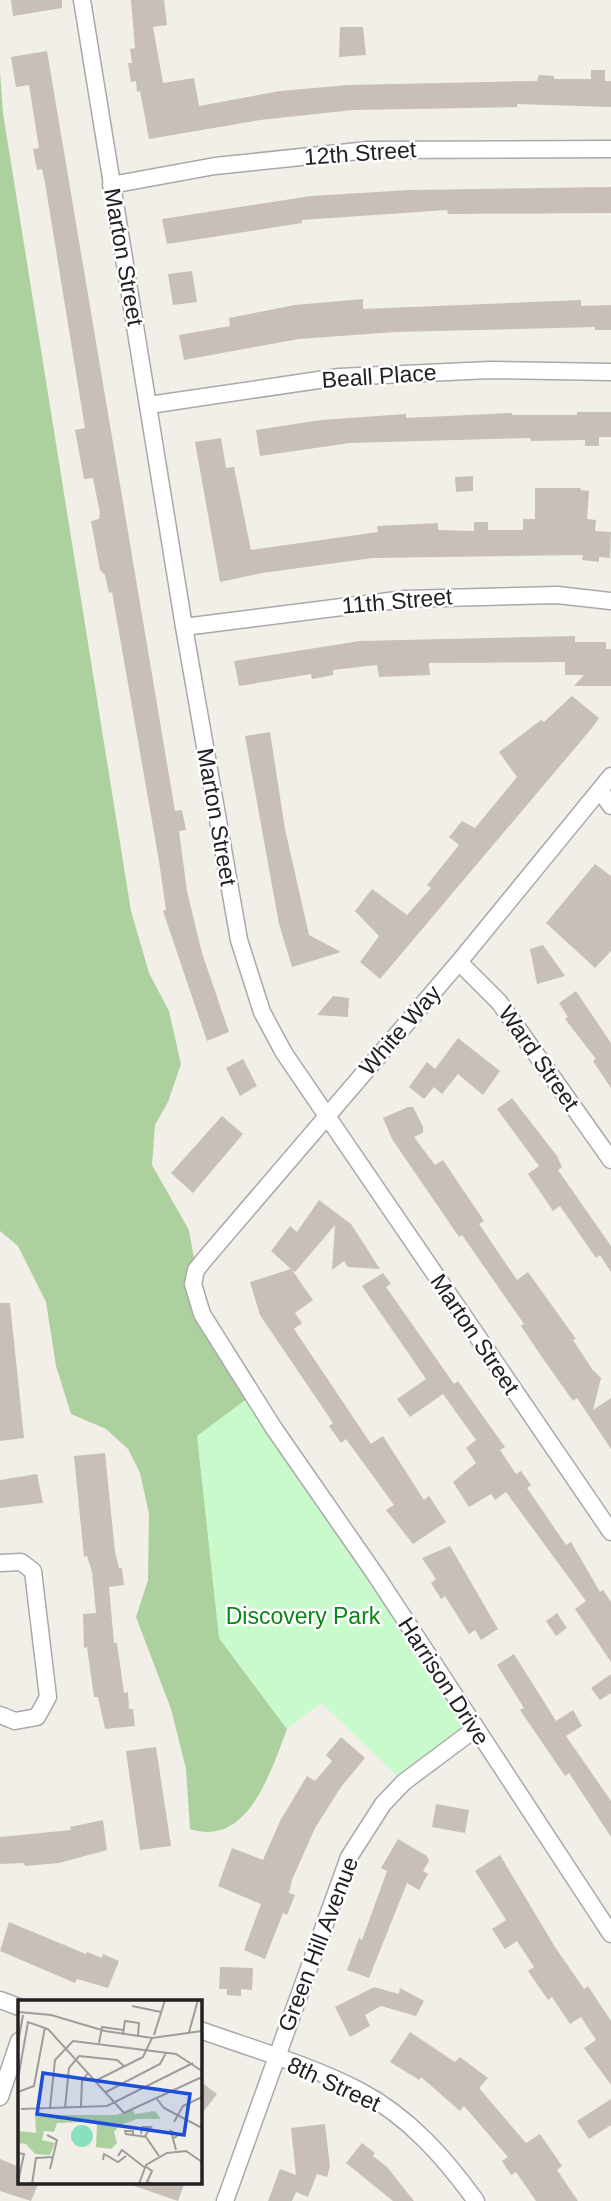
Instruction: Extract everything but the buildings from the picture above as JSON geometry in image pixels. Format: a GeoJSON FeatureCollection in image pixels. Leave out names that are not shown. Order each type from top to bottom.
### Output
{"type":"FeatureCollection","features":[{"type":"Feature","properties":{"kind":"street","name":"Marton Street"},"geometry":{"type":"LineString","coordinates":[[82,0],[184,627],[243,960],[270,1029],[611,1532]]}},
{"type":"Feature","properties":{"kind":"street","name":"12th Street"},"geometry":{"type":"LineString","coordinates":[[111,185],[215,166],[368,150],[611,149]]}},
{"type":"Feature","properties":{"kind":"street","name":"Beall Place"},"geometry":{"type":"LineString","coordinates":[[149,405],[339,377],[490,370],[611,372]]}},
{"type":"Feature","properties":{"kind":"street","name":"11th Street"},"geometry":{"type":"LineString","coordinates":[[184,627],[418,598],[557,595],[611,601]]}},
{"type":"Feature","properties":{"kind":"street","name":"White Way"},"geometry":{"type":"LineString","coordinates":[[193,1284],[199,1266],[459,962],[611,776]]}},
{"type":"Feature","properties":{"kind":"street"},"geometry":{"type":"LineString","coordinates":[[600,790],[611,806]]}},
{"type":"Feature","properties":{"kind":"street","name":"Ward Street"},"geometry":{"type":"LineString","coordinates":[[459,962],[499,1002],[611,1160]]}},
{"type":"Feature","properties":{"kind":"street","name":"Harrison Drive"},"geometry":{"type":"LineString","coordinates":[[193,1284],[202,1314],[273,1427],[377,1577],[611,1934]]}},
{"type":"Feature","properties":{"kind":"street"},"geometry":{"type":"LineString","coordinates":[[0,1563],[21,1562],[33,1571],[48,1697],[37,1717],[15,1721],[0,1715]]}},
{"type":"Feature","properties":{"kind":"street","name":"Green Hill Avenue"},"geometry":{"type":"LineString","coordinates":[[225,2201],[274,2057],[345,1868],[367,1826],[404,1782],[475,1729]]}},
{"type":"Feature","properties":{"kind":"street"},"geometry":{"type":"LineString","coordinates":[[0,2000],[18,2007]]}},
{"type":"Feature","properties":{"kind":"street","name":"8th Street"},"geometry":{"type":"LineString","coordinates":[[201,2030],[360,2091],[389,2109],[434,2149],[476,2201]]}},
{"type":"Feature","properties":{"kind":"street"},"geometry":{"type":"LineString","coordinates":[[0,2097],[18,2044]]}},
{"type":"Feature","properties":{"kind":"green space"},"geometry":{"type":"Polygon","coordinates":[[[0,72],[3,113],[131,911],[149,973],[169,1011],[181,1064],[168,1102],[155,1125],[152,1165],[189,1230],[196,1270],[193,1284],[252,1395],[219,1638],[287,1729],[265,1784],[254,1802],[242,1817],[227,1827],[210,1832],[190,1829],[186,1769],[171,1709],[136,1617],[148,1580],[149,1514],[140,1473],[128,1449],[106,1429],[71,1414],[56,1366],[46,1302],[18,1246],[0,1231],[0,72]]]}},
{"type":"Feature","properties":{"kind":"green space","name":"Discovery Park"},"geometry":{"type":"Polygon","coordinates":[[[252,1395],[475,1729],[404,1782],[321,1703],[287,1729],[219,1638],[197,1436],[252,1395]]]}}]}
